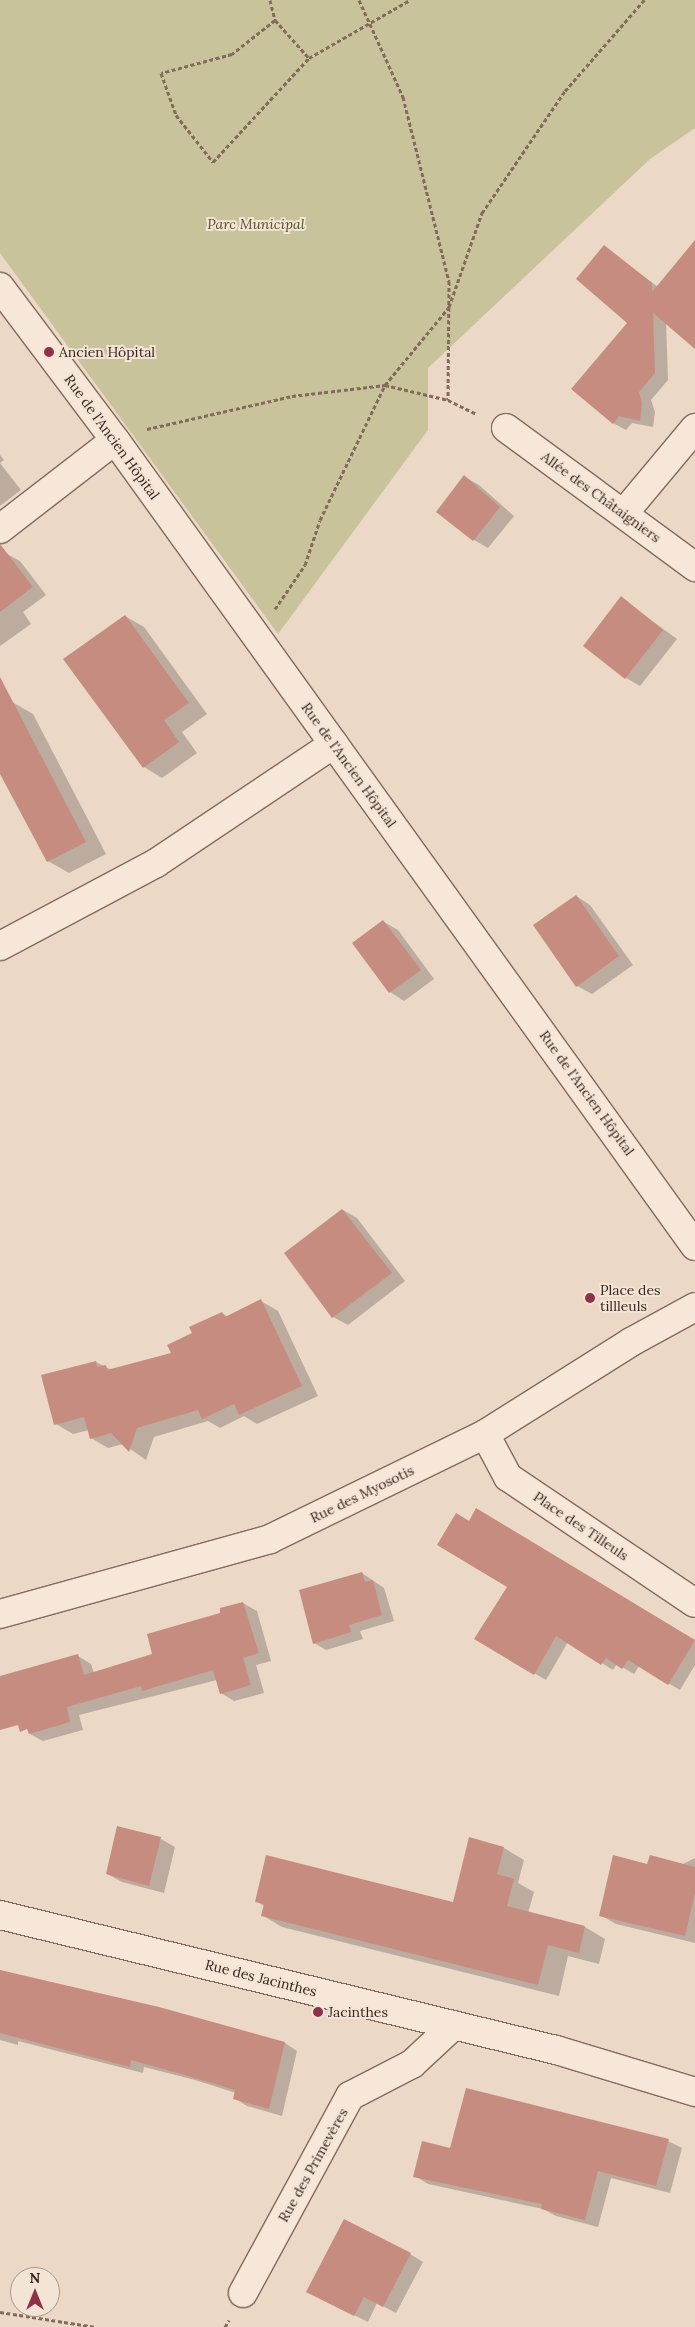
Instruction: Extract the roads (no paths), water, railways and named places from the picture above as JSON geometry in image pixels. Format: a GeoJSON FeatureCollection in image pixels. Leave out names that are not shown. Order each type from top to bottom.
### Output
{"type":"FeatureCollection","features":[{"type":"Feature","properties":{"kind":"street","name":"Rue de l'Ancien Hôpital"},"geometry":{"type":"LineString","coordinates":[[0,287],[115,440],[695,1246]]}},
{"type":"Feature","properties":{"kind":"street","name":"Allée des Châtaigniers"},"geometry":{"type":"LineString","coordinates":[[506,428],[695,567]]}},
{"type":"Feature","properties":{"kind":"street"},"geometry":{"type":"LineString","coordinates":[[624,513],[695,428]]}},
{"type":"Feature","properties":{"kind":"street"},"geometry":{"type":"LineString","coordinates":[[0,529],[115,440]]}},
{"type":"Feature","properties":{"kind":"street"},"geometry":{"type":"LineString","coordinates":[[0,946],[156,863],[334,744]]}},
{"type":"Feature","properties":{"kind":"street","name":"Rue des Myosotis"},"geometry":{"type":"LineString","coordinates":[[0,1614],[270,1539],[485,1434],[631,1342],[695,1307]]}},
{"type":"Feature","properties":{"kind":"street","name":"Place des Tilleuls"},"geometry":{"type":"LineString","coordinates":[[485,1434],[508,1477],[695,1603]]}},
{"type":"Feature","properties":{"kind":"street","name":"Rue des Jacinthes"},"geometry":{"type":"LineString","coordinates":[[0,1915],[556,2050],[695,2092]]}},
{"type":"Feature","properties":{"kind":"street","name":"Rue des Primevères"},"geometry":{"type":"LineString","coordinates":[[243,2293],[350,2096],[412,2064],[454,2025]]}},
{"type":"Feature","properties":{"kind":"place","name":"Ancien Hôpital"},"geometry":{"type":"Point","coordinates":[49,352]}},
{"type":"Feature","properties":{"kind":"place","name":"Place des tillleuls"},"geometry":{"type":"Point","coordinates":[590,1298]}},
{"type":"Feature","properties":{"kind":"place","name":"Jacinthes"},"geometry":{"type":"Point","coordinates":[318,2012]}},
{"type":"Feature","properties":{"kind":"park label","name":"Parc Municipal"},"geometry":{"type":"Point","coordinates":[256,224]}}]}
